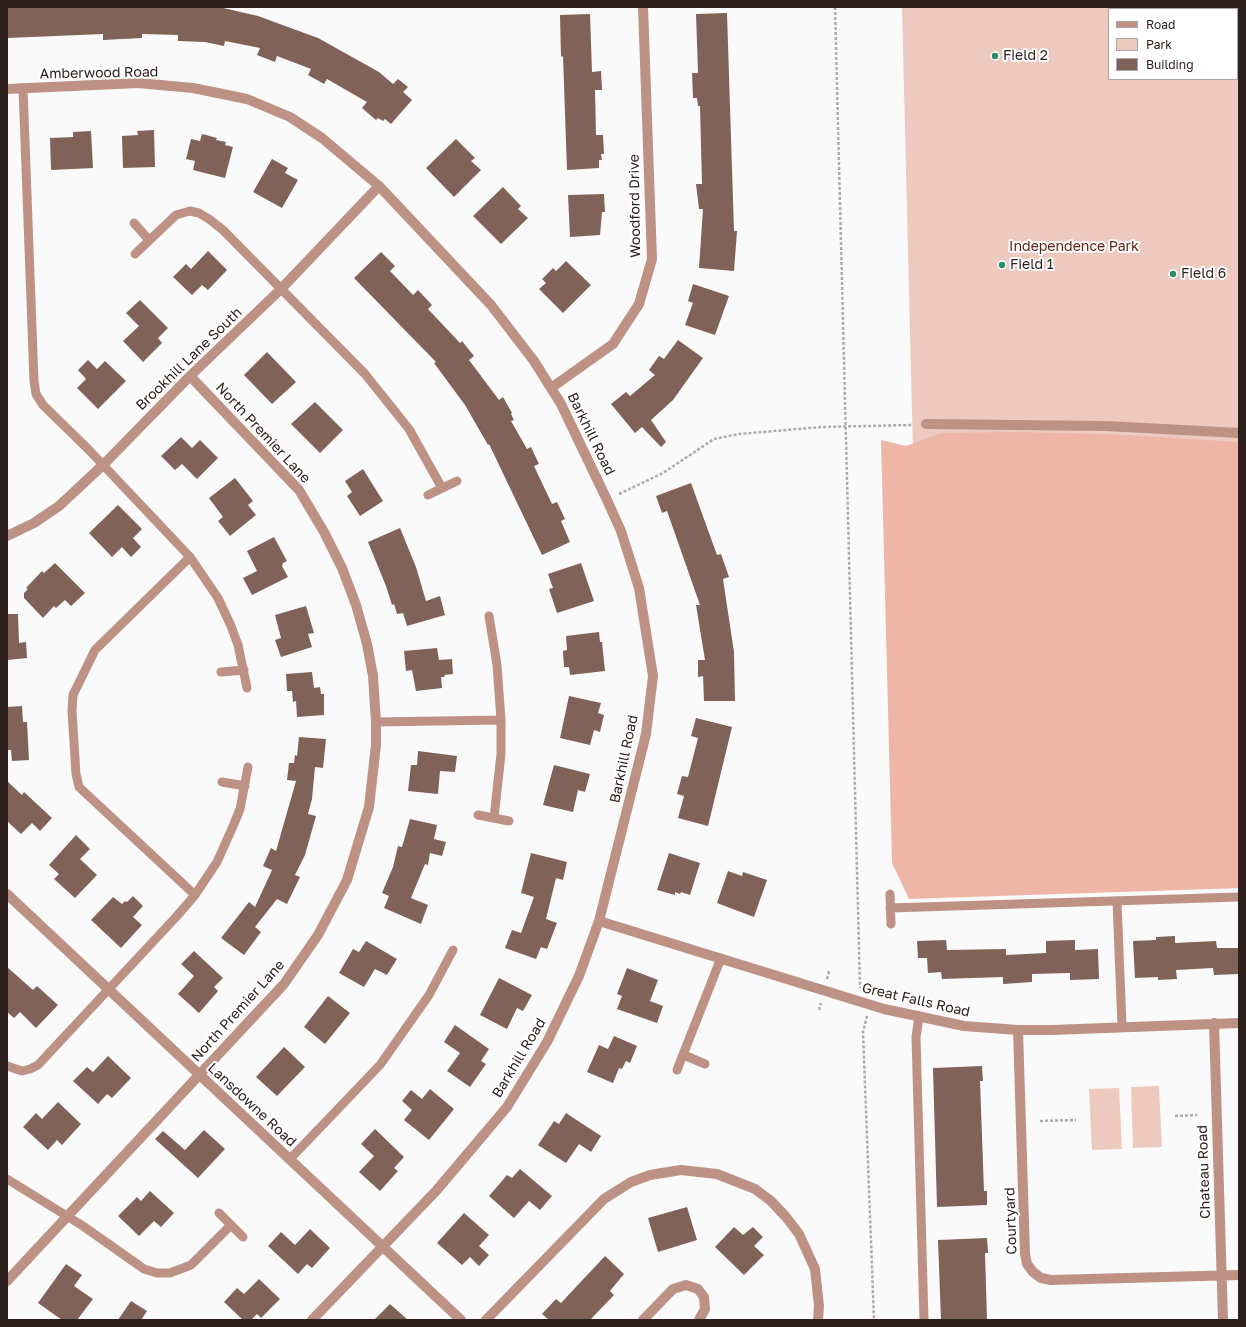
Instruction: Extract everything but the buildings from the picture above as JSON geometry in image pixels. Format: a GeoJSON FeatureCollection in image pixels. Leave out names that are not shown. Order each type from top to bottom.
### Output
{"type":"FeatureCollection","features":[{"type":"Feature","properties":{"kind":"street","name":"Woodford Drive"},"geometry":{"type":"LineString","coordinates":[[551,388],[613,344],[639,304],[652,258],[643,7]]}},
{"type":"Feature","properties":{"kind":"street","name":"Amberwood Road"},"geometry":{"type":"LineString","coordinates":[[7,89],[138,84],[192,88],[247,100],[290,117],[322,138],[379,186]]}},
{"type":"Feature","properties":{"kind":"street","name":"Barkhill Road"},"geometry":{"type":"LineString","coordinates":[[312,1320],[436,1191],[485,1134],[525,1080],[566,1006],[584,963],[599,921],[646,734],[653,676],[639,588],[621,531],[551,388],[534,361],[491,305],[379,186]]}},
{"type":"Feature","properties":{"kind":"street","name":"Brookhill Lane South"},"geometry":{"type":"LineString","coordinates":[[7,536],[34,523],[59,506],[103,465],[190,376],[281,289],[379,186]]}},
{"type":"Feature","properties":{"kind":"street","name":"North Premier Lane"},"geometry":{"type":"LineString","coordinates":[[7,1281],[284,984],[303,959],[331,913],[347,880],[369,807],[374,767],[376,722],[373,676],[363,628],[342,568],[324,532],[299,490],[190,376]]}},
{"type":"Feature","properties":{"kind":"street"},"geometry":{"type":"LineString","coordinates":[[926,424],[1106,426],[1239,433]]}},
{"type":"Feature","properties":{"kind":"street","name":"Lansdowne Road"},"geometry":{"type":"LineString","coordinates":[[7,894],[461,1320]]}},
{"type":"Feature","properties":{"kind":"street","name":"Great Falls Road"},"geometry":{"type":"LineString","coordinates":[[599,921],[865,1003],[919,1017],[964,1026],[1018,1030],[1239,1023]]}},
{"type":"Feature","properties":{"kind":"street","name":"Chateau Road"},"geometry":{"type":"LineString","coordinates":[[1214,1023],[1223,1320]]}},
{"type":"Feature","properties":{"kind":"street","name":"Courtyard"},"geometry":{"type":"LineString","coordinates":[[1018,1030],[1025,1254],[1027,1264],[1033,1272],[1041,1278],[1051,1280],[1239,1275]]}},
{"type":"Feature","properties":{"kind":"street"},"geometry":{"type":"LineString","coordinates":[[486,1320],[604,1199],[631,1182],[650,1175],[681,1170],[717,1174],[755,1189],[771,1201],[786,1217],[799,1234],[815,1269],[819,1306],[818,1320]]}},
{"type":"Feature","properties":{"kind":"street"},"geometry":{"type":"LineString","coordinates":[[643,1320],[673,1289],[686,1285],[698,1289],[704,1297],[705,1309],[699,1320]]}},
{"type":"Feature","properties":{"kind":"lane"},"geometry":{"type":"LineString","coordinates":[[23,88],[34,388],[36,394],[43,406],[103,465],[190,557],[218,598],[238,645],[248,688]]}},
{"type":"Feature","properties":{"kind":"lane"},"geometry":{"type":"LineString","coordinates":[[135,254],[176,215],[184,212],[199,212],[223,230],[364,374],[390,405],[424,454],[442,488]]}},
{"type":"Feature","properties":{"kind":"lane"},"geometry":{"type":"LineString","coordinates":[[134,223],[149,240]]}},
{"type":"Feature","properties":{"kind":"lane"},"geometry":{"type":"LineString","coordinates":[[428,495],[457,481]]}},
{"type":"Feature","properties":{"kind":"lane"},"geometry":{"type":"LineString","coordinates":[[190,557],[95,650],[73,695],[72,711],[76,774],[79,787],[195,895]]}},
{"type":"Feature","properties":{"kind":"lane"},"geometry":{"type":"LineString","coordinates":[[490,616],[497,665],[501,720],[500,761],[494,818]]}},
{"type":"Feature","properties":{"kind":"lane"},"geometry":{"type":"LineString","coordinates":[[221,672],[244,670]]}},
{"type":"Feature","properties":{"kind":"lane"},"geometry":{"type":"LineString","coordinates":[[376,722],[501,720]]}},
{"type":"Feature","properties":{"kind":"lane"},"geometry":{"type":"LineString","coordinates":[[7,1066],[22,1071],[38,1065],[195,895],[220,856],[240,808],[248,767]]}},
{"type":"Feature","properties":{"kind":"lane"},"geometry":{"type":"LineString","coordinates":[[222,782],[245,786]]}},
{"type":"Feature","properties":{"kind":"lane"},"geometry":{"type":"LineString","coordinates":[[478,815],[509,821]]}},
{"type":"Feature","properties":{"kind":"lane"},"geometry":{"type":"LineString","coordinates":[[890,894],[891,924]]}},
{"type":"Feature","properties":{"kind":"lane"},"geometry":{"type":"LineString","coordinates":[[890,908],[1239,896]]}},
{"type":"Feature","properties":{"kind":"lane"},"geometry":{"type":"LineString","coordinates":[[1117,901],[1122,1026]]}},
{"type":"Feature","properties":{"kind":"lane"},"geometry":{"type":"LineString","coordinates":[[290,1159],[380,1065],[429,994],[453,950]]}},
{"type":"Feature","properties":{"kind":"lane"},"geometry":{"type":"LineString","coordinates":[[677,1070],[721,958]]}},
{"type":"Feature","properties":{"kind":"lane"},"geometry":{"type":"LineString","coordinates":[[919,1017],[916,1037],[924,1320]]}},
{"type":"Feature","properties":{"kind":"lane"},"geometry":{"type":"LineString","coordinates":[[684,1054],[705,1064]]}},
{"type":"Feature","properties":{"kind":"lane"},"geometry":{"type":"LineString","coordinates":[[7,1179],[67,1216],[144,1269],[157,1273],[170,1273],[191,1266],[232,1225]]}},
{"type":"Feature","properties":{"kind":"lane"},"geometry":{"type":"LineString","coordinates":[[219,1213],[243,1237]]}},
{"type":"Feature","properties":{"kind":"path"},"geometry":{"type":"LineString","coordinates":[[835,7],[860,990],[867,1014],[863,1032],[874,1320]]}},
{"type":"Feature","properties":{"kind":"path"},"geometry":{"type":"LineString","coordinates":[[607,500],[663,473],[714,439],[739,434],[806,428],[900,427],[926,424]]}},
{"type":"Feature","properties":{"kind":"path"},"geometry":{"type":"LineString","coordinates":[[1175,1116],[1197,1115]]}},
{"type":"Feature","properties":{"kind":"path"},"geometry":{"type":"LineString","coordinates":[[1040,1121],[1076,1120]]}},
{"type":"Feature","properties":{"kind":"green space","name":"Independence Park"},"geometry":{"type":"Polygon","coordinates":[[[902,7],[1239,7],[1239,888],[924,897],[902,7]]]}},
{"type":"Feature","properties":{"kind":"green space"},"geometry":{"type":"Polygon","coordinates":[[[1159,1086],[1162,1147],[1133,1148],[1131,1087],[1159,1086]]]}},
{"type":"Feature","properties":{"kind":"green space"},"geometry":{"type":"Polygon","coordinates":[[[1119,1088],[1122,1149],[1092,1150],[1089,1089],[1119,1088]]]}},
{"type":"Feature","properties":{"kind":"shaded area"},"geometry":{"type":"Polygon","coordinates":[[[1014,432],[1106,434],[1239,442],[1239,888],[909,899],[892,863],[881,440],[906,446],[942,433],[1014,432]]]}},
{"type":"Feature","properties":{"kind":"place","name":"Field 2"},"geometry":{"type":"Point","coordinates":[995,56]}},
{"type":"Feature","properties":{"kind":"place","name":"Field 1"},"geometry":{"type":"Point","coordinates":[1002,265]}},
{"type":"Feature","properties":{"kind":"place","name":"Field 6"},"geometry":{"type":"Point","coordinates":[1173,274]}}]}
